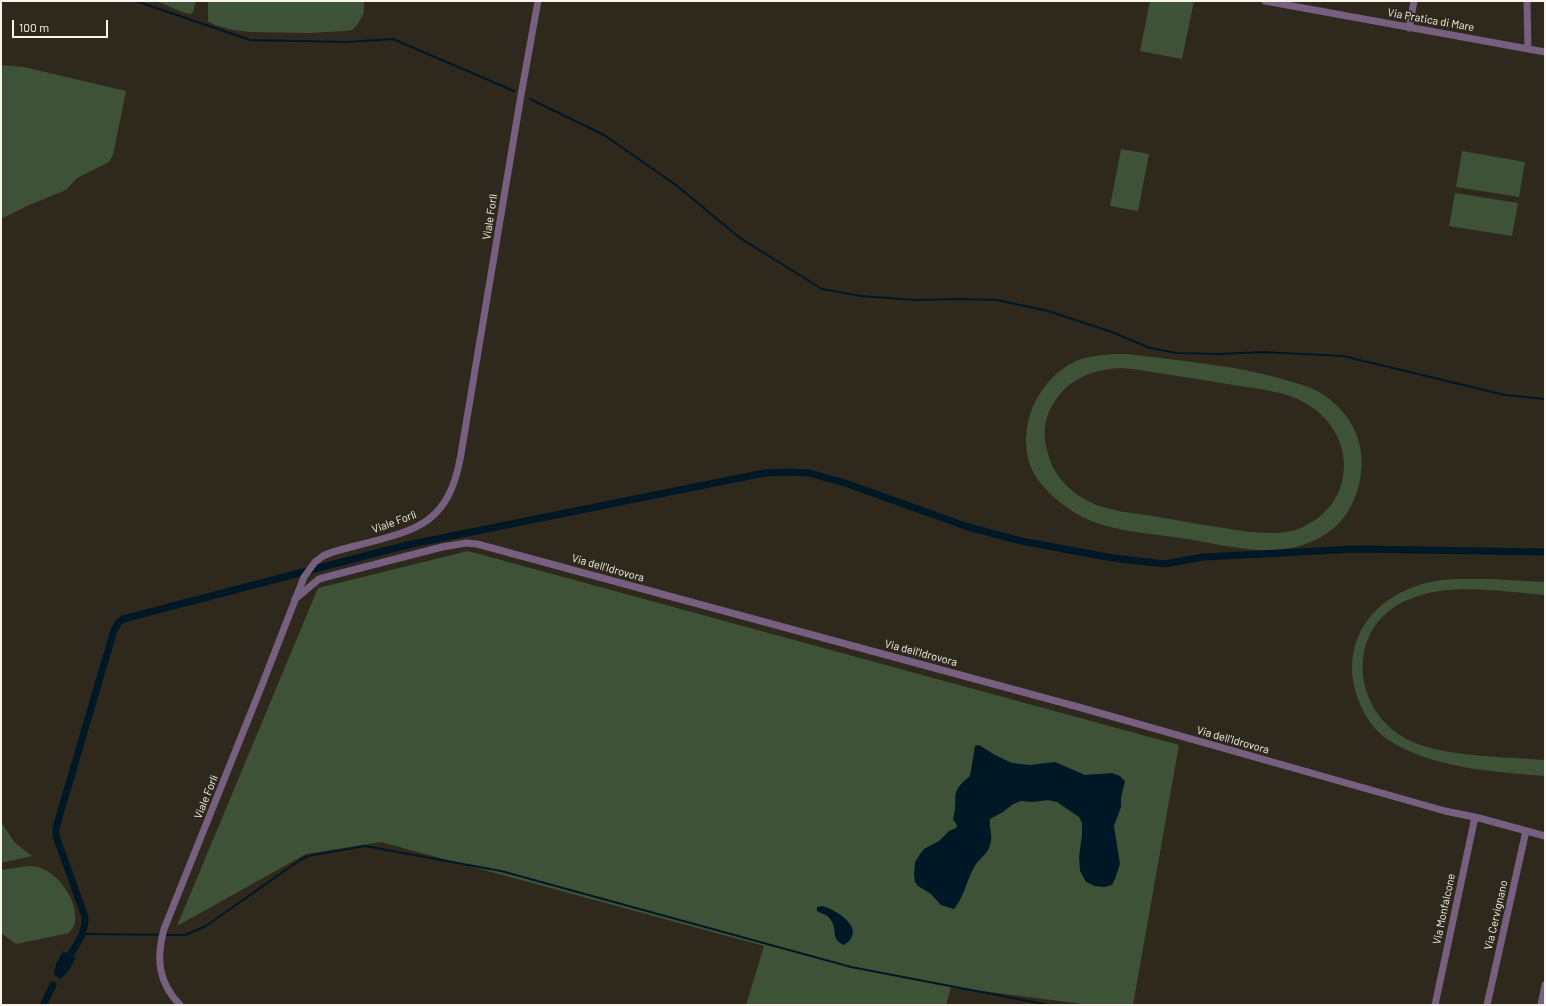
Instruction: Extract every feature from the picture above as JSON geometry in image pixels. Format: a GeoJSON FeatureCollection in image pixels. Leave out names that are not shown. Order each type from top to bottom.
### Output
{"type":"FeatureCollection","features":[{"type":"Feature","properties":{"kind":"street","name":"Viale Forlì"},"geometry":{"type":"LineString","coordinates":[[180,1005],[170,992],[162,976],[159,962],[161,939],[304,578],[317,559],[326,554],[402,533],[421,525],[440,508],[452,489],[460,464],[538,1]]}},
{"type":"Feature","properties":{"kind":"street","name":"Via Pratica di Mare"},"geometry":{"type":"LineString","coordinates":[[1265,1],[1545,52]]}},
{"type":"Feature","properties":{"kind":"street"},"geometry":{"type":"LineString","coordinates":[[1409,28],[1414,1]]}},
{"type":"Feature","properties":{"kind":"street"},"geometry":{"type":"LineString","coordinates":[[1527,1],[1528,49]]}},
{"type":"Feature","properties":{"kind":"street","name":"Via dell'Idrovora"},"geometry":{"type":"LineString","coordinates":[[295,599],[319,580],[330,576],[442,547],[466,543],[477,544],[1075,706],[1445,811],[1475,817],[1545,836]]}},
{"type":"Feature","properties":{"kind":"street","name":"Via Monfalcone"},"geometry":{"type":"LineString","coordinates":[[1435,1005],[1475,817]]}},
{"type":"Feature","properties":{"kind":"street","name":"Via Cervignano"},"geometry":{"type":"LineString","coordinates":[[1487,1005],[1526,830]]}},
{"type":"Feature","properties":{"kind":"street"},"geometry":{"type":"LineString","coordinates":[[1541,1005],[1545,985]]}},
{"type":"Feature","properties":{"kind":"green space"},"geometry":{"type":"Polygon","coordinates":[[[156,1],[196,1],[191,14],[156,1]]]}},
{"type":"Feature","properties":{"kind":"green space"},"geometry":{"type":"Polygon","coordinates":[[[208,1],[364,1],[364,13],[357,25],[352,30],[309,33],[250,32],[233,30],[215,25],[208,21],[208,1]]]}},
{"type":"Feature","properties":{"kind":"green space"},"geometry":{"type":"Polygon","coordinates":[[[1150,1],[1194,1],[1182,59],[1140,51],[1150,1]]]}},
{"type":"Feature","properties":{"kind":"green space"},"geometry":{"type":"Polygon","coordinates":[[[1,65],[24,67],[126,91],[113,155],[109,162],[77,178],[66,190],[27,206],[1,219],[1,65]]]}},
{"type":"Feature","properties":{"kind":"green space"},"geometry":{"type":"Polygon","coordinates":[[[1121,149],[1149,154],[1138,211],[1110,206],[1121,149]]]}},
{"type":"Feature","properties":{"kind":"green space"},"geometry":{"type":"Polygon","coordinates":[[[1462,151],[1525,162],[1519,197],[1456,187],[1462,151]]]}},
{"type":"Feature","properties":{"kind":"green space"},"geometry":{"type":"Polygon","coordinates":[[[1455,193],[1518,203],[1512,236],[1449,226],[1455,193]]]}},
{"type":"Feature","properties":{"kind":"green space"},"geometry":{"type":"Polygon","coordinates":[[[1110,354],[1128,354],[1229,367],[1289,381],[1309,387],[1321,393],[1332,401],[1349,420],[1355,430],[1359,442],[1362,467],[1360,480],[1354,500],[1347,513],[1334,528],[1308,543],[1288,549],[1257,550],[1114,528],[1088,520],[1071,510],[1049,493],[1036,477],[1029,461],[1026,443],[1027,426],[1032,409],[1040,393],[1051,379],[1065,367],[1081,359],[1110,354]],[[1109,369],[1081,378],[1065,389],[1049,411],[1045,433],[1049,458],[1062,480],[1080,497],[1103,507],[1120,511],[1249,532],[1270,533],[1297,530],[1303,527],[1321,516],[1333,501],[1341,485],[1344,467],[1342,450],[1335,432],[1323,417],[1307,404],[1290,396],[1272,391],[1133,369],[1109,369]]]}},
{"type":"Feature","properties":{"kind":"green space"},"geometry":{"type":"Polygon","coordinates":[[[468,551],[1179,745],[1133,1005],[1090,1005],[951,987],[946,1005],[746,1005],[764,946],[381,842],[306,854],[177,926],[318,588],[468,551]]]}},
{"type":"Feature","properties":{"kind":"green space"},"geometry":{"type":"Polygon","coordinates":[[[1452,579],[1491,579],[1545,582],[1545,595],[1494,590],[1460,589],[1426,594],[1410,599],[1388,612],[1373,629],[1365,649],[1363,670],[1367,692],[1377,712],[1392,729],[1413,742],[1443,751],[1496,757],[1545,760],[1545,776],[1505,773],[1463,767],[1442,762],[1404,749],[1387,739],[1375,728],[1362,708],[1356,693],[1352,667],[1354,649],[1359,634],[1368,620],[1379,608],[1393,597],[1408,589],[1426,583],[1452,579]]]}},
{"type":"Feature","properties":{"kind":"green space"},"geometry":{"type":"Polygon","coordinates":[[[1,822],[15,843],[32,856],[1,863],[1,822]]]}},
{"type":"Feature","properties":{"kind":"green space"},"geometry":{"type":"Polygon","coordinates":[[[29,866],[38,867],[47,871],[56,877],[63,885],[73,904],[75,923],[69,933],[16,944],[1,933],[1,870],[29,866]]]}},
{"type":"Feature","properties":{"kind":"water"},"geometry":{"type":"Polygon","coordinates":[[[979,745],[1012,763],[1030,765],[1055,762],[1085,775],[1112,773],[1120,776],[1125,781],[1121,798],[1121,807],[1114,826],[1120,864],[1112,885],[1104,887],[1095,886],[1086,882],[1080,871],[1079,857],[1082,823],[1079,817],[1057,802],[1048,800],[1032,802],[1021,801],[1013,804],[1003,812],[990,819],[991,838],[989,848],[973,869],[961,898],[954,909],[941,905],[931,894],[918,886],[915,882],[914,876],[915,862],[924,849],[939,841],[949,831],[956,828],[957,825],[953,819],[956,791],[970,776],[975,746],[979,745]]]}},
{"type":"Feature","properties":{"kind":"water"},"geometry":{"type":"Polygon","coordinates":[[[822,906],[829,908],[842,916],[852,927],[853,933],[851,939],[844,945],[835,937],[833,923],[829,917],[817,911],[817,907],[822,906]]]}},
{"type":"Feature","properties":{"kind":"water"},"geometry":{"type":"Polygon","coordinates":[[[63,951],[76,958],[69,970],[61,979],[54,975],[56,964],[63,951]]]}},
{"type":"Feature","properties":{"kind":"waterway"},"geometry":{"type":"LineString","coordinates":[[136,1],[250,40],[347,42],[393,39],[514,91]]}},
{"type":"Feature","properties":{"kind":"waterway"},"geometry":{"type":"LineString","coordinates":[[530,99],[604,135],[676,185],[740,238],[822,289],[861,296],[917,300],[997,300],[1048,311],[1112,332],[1150,348],[1177,353],[1220,354],[1261,352],[1343,356],[1505,395],[1545,399]]}},
{"type":"Feature","properties":{"kind":"waterway"},"geometry":{"type":"LineString","coordinates":[[70,955],[83,932],[85,917],[56,836],[56,828],[114,630],[123,619],[407,545],[764,473],[809,473],[845,483],[968,527],[1021,541],[1113,558],[1165,564],[1203,557],[1355,549],[1545,552]]}},
{"type":"Feature","properties":{"kind":"waterway"},"geometry":{"type":"LineString","coordinates":[[82,934],[185,935],[206,926],[300,860],[308,856],[365,846],[501,871],[851,967],[1049,1005]]}},
{"type":"Feature","properties":{"kind":"waterway"},"geometry":{"type":"LineString","coordinates":[[43,1005],[53,985]]}}]}
